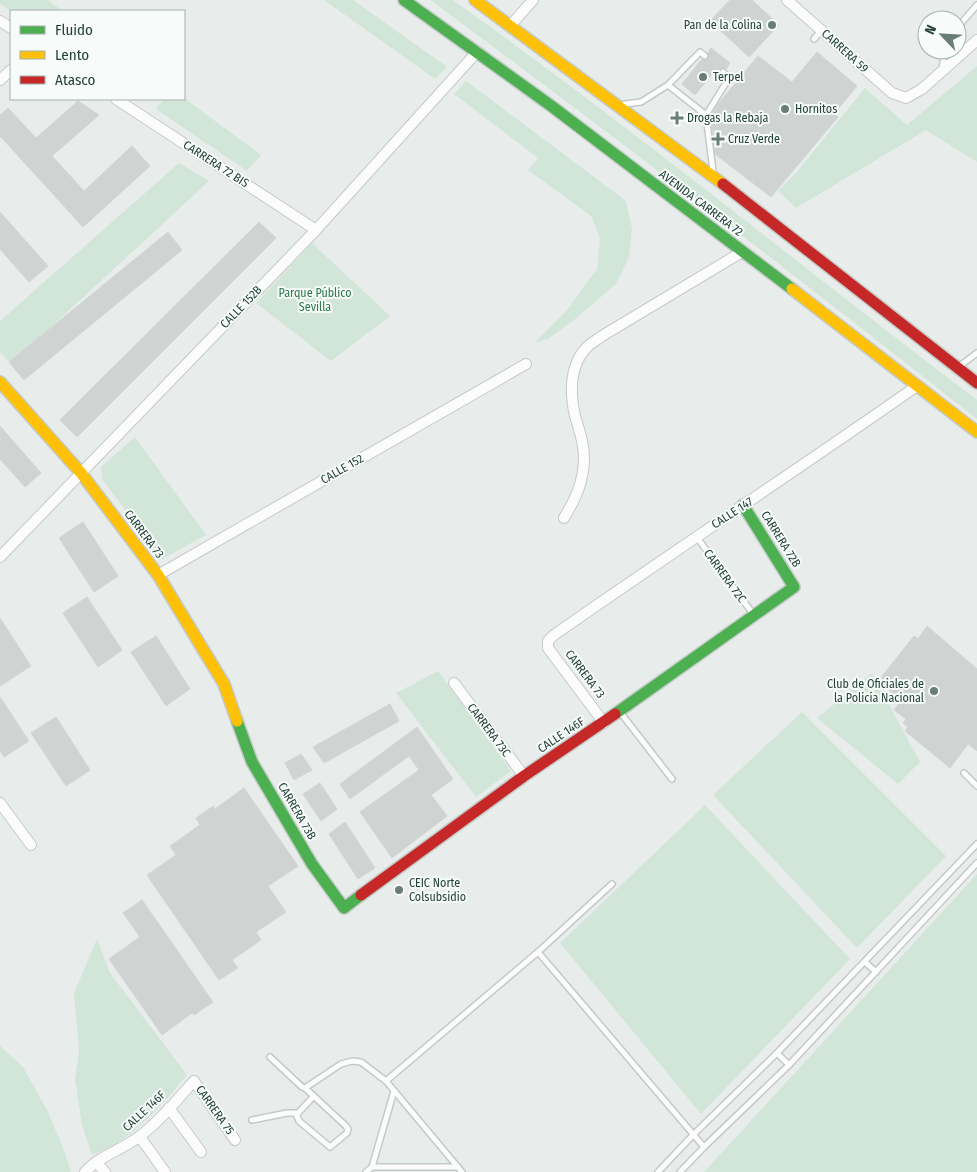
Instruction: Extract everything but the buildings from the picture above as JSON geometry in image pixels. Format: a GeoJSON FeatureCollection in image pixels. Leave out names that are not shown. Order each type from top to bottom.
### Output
{"type":"FeatureCollection","features":[{"type":"Feature","properties":{"kind":"main road","name":"AVENIDA CARRERA 72"},"geometry":{"type":"LineString","coordinates":[[404,0],[477,52],[977,432]]}},
{"type":"Feature","properties":{"kind":"main road"},"geometry":{"type":"LineString","coordinates":[[475,0],[715,178],[977,383]]}},
{"type":"Feature","properties":{"kind":"main road","name":"CARRERA 73"},"geometry":{"type":"LineString","coordinates":[[0,382],[81,473],[158,575],[224,684],[238,722]]}},
{"type":"Feature","properties":{"kind":"main road","name":"CARRERA 72B"},"geometry":{"type":"LineString","coordinates":[[744,505],[794,587]]}},
{"type":"Feature","properties":{"kind":"main road","name":"CALLE 146F"},"geometry":{"type":"LineString","coordinates":[[344,908],[524,776],[604,723],[794,587]]}},
{"type":"Feature","properties":{"kind":"main road","name":"CARRERA 73B"},"geometry":{"type":"LineString","coordinates":[[238,722],[252,762],[312,864],[344,908]]}},
{"type":"Feature","properties":{"kind":"street"},"geometry":{"type":"LineString","coordinates":[[510,26],[534,0]]}},
{"type":"Feature","properties":{"kind":"street","name":"CARRERA 59"},"geometry":{"type":"LineString","coordinates":[[787,0],[892,93],[906,98],[922,89],[942,72]]}},
{"type":"Feature","properties":{"kind":"street"},"geometry":{"type":"LineString","coordinates":[[942,72],[977,40]]}},
{"type":"Feature","properties":{"kind":"street","name":"CALLE 152B"},"geometry":{"type":"LineString","coordinates":[[0,557],[316,230],[477,52]]}},
{"type":"Feature","properties":{"kind":"street"},"geometry":{"type":"LineString","coordinates":[[0,80],[10,71]]}},
{"type":"Feature","properties":{"kind":"street","name":"CARRERA 72 BIS"},"geometry":{"type":"LineString","coordinates":[[118,100],[316,230]]}},
{"type":"Feature","properties":{"kind":"street"},"geometry":{"type":"LineString","coordinates":[[564,518],[577,495],[584,457],[582,438],[571,394],[573,373],[578,360],[587,348],[602,336],[742,252]]}},
{"type":"Feature","properties":{"kind":"street","name":"CALLE 152"},"geometry":{"type":"LineString","coordinates":[[158,575],[526,364]]}},
{"type":"Feature","properties":{"kind":"street","name":"CALLE 147"},"geometry":{"type":"LineString","coordinates":[[548,641],[696,536],[917,386]]}},
{"type":"Feature","properties":{"kind":"street","name":"CARRERA 73"},"geometry":{"type":"LineString","coordinates":[[548,641],[548,648],[604,723]]}},
{"type":"Feature","properties":{"kind":"street","name":"CARRERA 73C"},"geometry":{"type":"LineString","coordinates":[[454,683],[524,776]]}},
{"type":"Feature","properties":{"kind":"street"},"geometry":{"type":"LineString","coordinates":[[0,802],[31,845]]}},
{"type":"Feature","properties":{"kind":"street","name":"CALLE 146F"},"geometry":{"type":"LineString","coordinates":[[84,1172],[96,1162],[140,1137],[194,1081]]}},
{"type":"Feature","properties":{"kind":"street","name":"CARRERA 75"},"geometry":{"type":"LineString","coordinates":[[194,1081],[235,1140]]}},
{"type":"Feature","properties":{"kind":"street"},"geometry":{"type":"LineString","coordinates":[[169,1108],[202,1152]]}},
{"type":"Feature","properties":{"kind":"street"},"geometry":{"type":"LineString","coordinates":[[140,1137],[165,1172]]}},
{"type":"Feature","properties":{"kind":"street"},"geometry":{"type":"LineString","coordinates":[[96,1162],[105,1172]]}},
{"type":"Feature","properties":{"kind":"lane"},"geometry":{"type":"LineString","coordinates":[[967,16],[977,5]]}},
{"type":"Feature","properties":{"kind":"lane"},"geometry":{"type":"LineString","coordinates":[[814,39],[822,30]]}},
{"type":"Feature","properties":{"kind":"lane"},"geometry":{"type":"LineString","coordinates":[[615,105],[640,102],[668,85],[700,52],[705,56]]}},
{"type":"Feature","properties":{"kind":"lane"},"geometry":{"type":"LineString","coordinates":[[942,72],[944,60]]}},
{"type":"Feature","properties":{"kind":"lane"},"geometry":{"type":"LineString","coordinates":[[706,115],[729,78],[723,72]]}},
{"type":"Feature","properties":{"kind":"lane"},"geometry":{"type":"LineString","coordinates":[[668,85],[706,115],[715,178]]}},
{"type":"Feature","properties":{"kind":"lane"},"geometry":{"type":"LineString","coordinates":[[957,368],[977,353]]}},
{"type":"Feature","properties":{"kind":"lane","name":"CARRERA 72C"},"geometry":{"type":"LineString","coordinates":[[696,536],[754,617]]}},
{"type":"Feature","properties":{"kind":"lane"},"geometry":{"type":"LineString","coordinates":[[619,712],[672,779]]}},
{"type":"Feature","properties":{"kind":"lane"},"geometry":{"type":"LineString","coordinates":[[964,773],[977,786]]}},
{"type":"Feature","properties":{"kind":"lane"},"geometry":{"type":"LineString","coordinates":[[658,1172],[777,1053],[977,844]]}},
{"type":"Feature","properties":{"kind":"lane"},"geometry":{"type":"LineString","coordinates":[[680,1172],[789,1065],[977,863]]}},
{"type":"Feature","properties":{"kind":"lane"},"geometry":{"type":"LineString","coordinates":[[386,1081],[538,952],[612,884]]}},
{"type":"Feature","properties":{"kind":"lane"},"geometry":{"type":"LineString","coordinates":[[538,952],[704,1147]]}},
{"type":"Feature","properties":{"kind":"lane"},"geometry":{"type":"LineString","coordinates":[[865,962],[876,972]]}},
{"type":"Feature","properties":{"kind":"lane"},"geometry":{"type":"LineString","coordinates":[[777,1053],[789,1065]]}},
{"type":"Feature","properties":{"kind":"lane"},"geometry":{"type":"LineString","coordinates":[[270,1056],[302,1087],[318,1098],[346,1126],[348,1129],[347,1133],[330,1147],[299,1121],[298,1113]]}},
{"type":"Feature","properties":{"kind":"lane"},"geometry":{"type":"LineString","coordinates":[[306,1088],[341,1064],[352,1061],[361,1062],[386,1081],[462,1172]]}},
{"type":"Feature","properties":{"kind":"lane"},"geometry":{"type":"LineString","coordinates":[[366,1172],[372,1167],[394,1091]]}},
{"type":"Feature","properties":{"kind":"lane"},"geometry":{"type":"LineString","coordinates":[[252,1120],[298,1113],[314,1096]]}},
{"type":"Feature","properties":{"kind":"lane"},"geometry":{"type":"LineString","coordinates":[[372,1167],[458,1167]]}},
{"type":"Feature","properties":{"kind":"green space"},"geometry":{"type":"Polygon","coordinates":[[[0,0],[47,0],[62,10],[10,10],[0,4],[0,0]]]}},
{"type":"Feature","properties":{"kind":"green space"},"geometry":{"type":"Polygon","coordinates":[[[324,0],[353,0],[447,67],[435,79],[324,0]]]}},
{"type":"Feature","properties":{"kind":"green space"},"geometry":{"type":"Polygon","coordinates":[[[430,0],[453,0],[586,98],[977,400],[977,419],[705,207],[430,0]]]}},
{"type":"Feature","properties":{"kind":"green space"},"geometry":{"type":"Polygon","coordinates":[[[977,66],[977,162],[926,130],[796,208],[778,191],[796,173],[865,88],[907,125],[977,66]]]}},
{"type":"Feature","properties":{"kind":"green space"},"geometry":{"type":"Polygon","coordinates":[[[466,81],[626,201],[632,229],[629,257],[616,284],[574,320],[548,339],[534,343],[567,310],[597,269],[600,238],[591,216],[528,170],[538,158],[454,94],[466,81]]]}},
{"type":"Feature","properties":{"kind":"green space"},"geometry":{"type":"Polygon","coordinates":[[[185,99],[261,155],[247,171],[156,109],[163,100],[185,99]]]}},
{"type":"Feature","properties":{"kind":"green space"},"geometry":{"type":"Polygon","coordinates":[[[179,163],[209,181],[11,364],[0,352],[0,321],[179,163]]]}},
{"type":"Feature","properties":{"kind":"green space","name":"Parque Público Sevilla"},"geometry":{"type":"Polygon","coordinates":[[[312,243],[390,316],[331,361],[256,303],[312,243]]]}},
{"type":"Feature","properties":{"kind":"green space"},"geometry":{"type":"Polygon","coordinates":[[[135,437],[206,535],[162,559],[102,479],[101,467],[135,437]]]}},
{"type":"Feature","properties":{"kind":"green space"},"geometry":{"type":"Polygon","coordinates":[[[438,671],[511,771],[476,797],[396,693],[438,671]]]}},
{"type":"Feature","properties":{"kind":"green space"},"geometry":{"type":"Polygon","coordinates":[[[872,673],[920,762],[898,784],[817,718],[872,673]]]}},
{"type":"Feature","properties":{"kind":"green space"},"geometry":{"type":"Polygon","coordinates":[[[802,712],[946,856],[857,948],[713,795],[802,712]]]}},
{"type":"Feature","properties":{"kind":"green space"},"geometry":{"type":"Polygon","coordinates":[[[705,805],[850,959],[701,1114],[560,943],[705,805]]]}},
{"type":"Feature","properties":{"kind":"green space"},"geometry":{"type":"Polygon","coordinates":[[[977,874],[977,1172],[704,1172],[977,874]]]}},
{"type":"Feature","properties":{"kind":"green space"},"geometry":{"type":"Polygon","coordinates":[[[97,939],[110,973],[187,1075],[163,1103],[137,1128],[114,1145],[92,1155],[82,1125],[75,1079],[79,1051],[74,993],[97,939]]]}},
{"type":"Feature","properties":{"kind":"green space"},"geometry":{"type":"Polygon","coordinates":[[[0,1046],[23,1067],[48,1112],[71,1172],[0,1172],[0,1046]]]}},
{"type":"Feature","properties":{"kind":"traffic: fast"},"geometry":{"type":"LineString","coordinates":[[404,0],[550,105],[792,289]]}},
{"type":"Feature","properties":{"kind":"traffic: fast"},"geometry":{"type":"LineString","coordinates":[[615,714],[794,587],[743,505]]}},
{"type":"Feature","properties":{"kind":"traffic: fast"},"geometry":{"type":"LineString","coordinates":[[237,721],[252,762],[312,864],[344,908],[361,895]]}},
{"type":"Feature","properties":{"kind":"traffic: slow"},"geometry":{"type":"LineString","coordinates":[[475,0],[723,184]]}},
{"type":"Feature","properties":{"kind":"traffic: slow"},"geometry":{"type":"LineString","coordinates":[[792,289],[977,432]]}},
{"type":"Feature","properties":{"kind":"traffic: slow"},"geometry":{"type":"LineString","coordinates":[[0,382],[81,473],[158,575],[224,684],[237,721]]}},
{"type":"Feature","properties":{"kind":"traffic: jam"},"geometry":{"type":"LineString","coordinates":[[723,184],[977,383]]}},
{"type":"Feature","properties":{"kind":"traffic: jam"},"geometry":{"type":"LineString","coordinates":[[361,895],[524,776],[615,714]]}},
{"type":"Feature","properties":{"kind":"place","name":"Pan de la Colina"},"geometry":{"type":"Point","coordinates":[772,25]}},
{"type":"Feature","properties":{"kind":"place","name":"Terpel"},"geometry":{"type":"Point","coordinates":[703,77]}},
{"type":"Feature","properties":{"kind":"place","name":"Hornitos"},"geometry":{"type":"Point","coordinates":[785,109]}},
{"type":"Feature","properties":{"kind":"place","name":"Drogas la Rebaja"},"geometry":{"type":"Point","coordinates":[677,118]}},
{"type":"Feature","properties":{"kind":"place","name":"Cruz Verde"},"geometry":{"type":"Point","coordinates":[718,139]}},
{"type":"Feature","properties":{"kind":"place","name":"Club de Oficiales de la Policía Nacional"},"geometry":{"type":"Point","coordinates":[934,691]}},
{"type":"Feature","properties":{"kind":"place","name":"CEIC Norte Colsubsidio"},"geometry":{"type":"Point","coordinates":[399,890]}}]}
